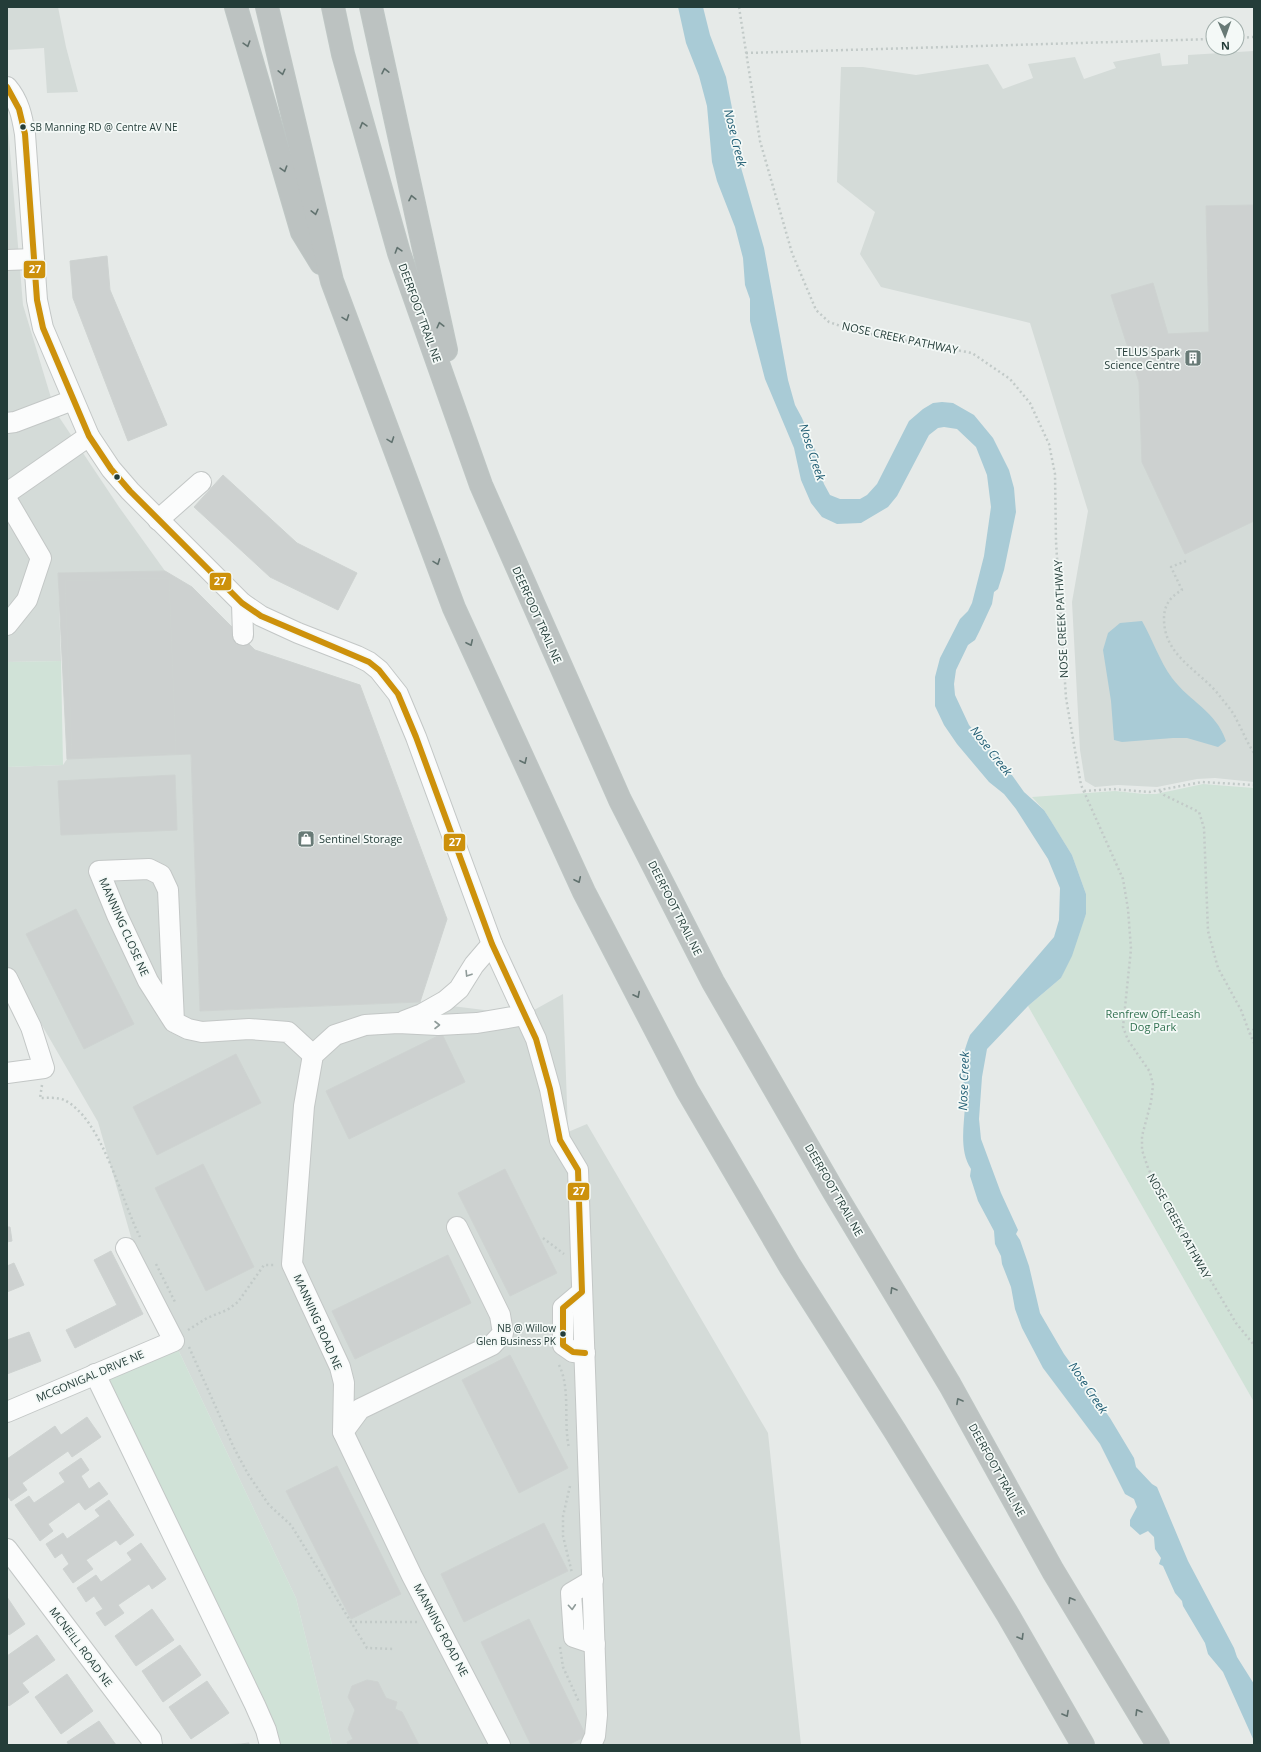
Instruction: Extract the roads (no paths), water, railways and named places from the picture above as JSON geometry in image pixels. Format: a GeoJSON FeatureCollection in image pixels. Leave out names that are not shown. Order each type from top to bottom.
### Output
{"type":"FeatureCollection","features":[{"type":"Feature","properties":{"kind":"highway"},"geometry":{"type":"LineString","coordinates":[[236,7],[302,232],[332,281]]}},
{"type":"Feature","properties":{"kind":"highway"},"geometry":{"type":"LineString","coordinates":[[267,7],[307,182],[332,281],[454,608],[584,892],[687,1090],[790,1266],[895,1431],[1008,1615],[1083,1745]]}},
{"type":"Feature","properties":{"kind":"highway","name":"DEERFOOT TRAIL NE"},"geometry":{"type":"LineString","coordinates":[[333,7],[343,54],[398,253],[481,484],[620,800],[713,982],[834,1192],[950,1385],[1053,1571],[1158,1745]]}},
{"type":"Feature","properties":{"kind":"highway"},"geometry":{"type":"LineString","coordinates":[[371,7],[439,320],[481,484]]}},
{"type":"Feature","properties":{"kind":"street"},"geometry":{"type":"LineString","coordinates":[[7,87],[16,97],[22,116],[37,300],[44,328],[89,436],[111,469],[158,520],[242,603],[261,616],[298,634],[357,656],[379,670],[390,682],[398,694],[416,737],[492,944],[536,1039],[544,1064],[560,1140],[578,1170],[597,1727],[591,1745]]}},
{"type":"Feature","properties":{"kind":"street"},"geometry":{"type":"LineString","coordinates":[[7,260],[34,259]]}},
{"type":"Feature","properties":{"kind":"street"},"geometry":{"type":"LineString","coordinates":[[7,423],[16,422],[73,400]]}},
{"type":"Feature","properties":{"kind":"street"},"geometry":{"type":"LineString","coordinates":[[7,493],[89,436]]}},
{"type":"Feature","properties":{"kind":"street"},"geometry":{"type":"LineString","coordinates":[[158,520],[201,482]]}},
{"type":"Feature","properties":{"kind":"street"},"geometry":{"type":"LineString","coordinates":[[7,500],[41,558],[27,600],[7,625]]}},
{"type":"Feature","properties":{"kind":"street"},"geometry":{"type":"LineString","coordinates":[[242,603],[243,635]]}},
{"type":"Feature","properties":{"kind":"street","name":"MANNING CLOSE NE"},"geometry":{"type":"LineString","coordinates":[[149,869],[162,875],[168,890],[174,1022],[148,981],[117,915],[99,871],[149,869]]}},
{"type":"Feature","properties":{"kind":"street"},"geometry":{"type":"LineString","coordinates":[[398,1023],[422,1014],[445,1001],[459,988],[474,965],[492,944]]}},
{"type":"Feature","properties":{"kind":"street"},"geometry":{"type":"LineString","coordinates":[[7,978],[31,1027],[44,1068],[7,1073]]}},
{"type":"Feature","properties":{"kind":"street"},"geometry":{"type":"LineString","coordinates":[[174,1022],[188,1029],[202,1032],[250,1029],[288,1032],[313,1055],[335,1035],[365,1025],[398,1023],[438,1025],[477,1023],[525,1014]]}},
{"type":"Feature","properties":{"kind":"street","name":"MANNING ROAD NE"},"geometry":{"type":"LineString","coordinates":[[313,1055],[304,1106],[292,1264],[340,1367],[344,1383],[343,1432],[412,1576],[500,1745]]}},
{"type":"Feature","properties":{"kind":"street"},"geometry":{"type":"LineString","coordinates":[[343,1432],[360,1409],[492,1345],[503,1333],[500,1315],[457,1226]]}},
{"type":"Feature","properties":{"kind":"street","name":"MCGONIGAL DRIVE NE"},"geometry":{"type":"LineString","coordinates":[[7,1412],[182,1336],[135,1245]]}},
{"type":"Feature","properties":{"kind":"street"},"geometry":{"type":"LineString","coordinates":[[95,1374],[255,1705],[266,1730],[270,1745]]}},
{"type":"Feature","properties":{"kind":"street","name":"MCNEILL ROAD NE"},"geometry":{"type":"LineString","coordinates":[[7,1549],[151,1739],[152,1745]]}},
{"type":"Feature","properties":{"kind":"water","name":"Nose Creek"},"geometry":{"type":"Polygon","coordinates":[[[678,7],[703,7],[710,35],[726,77],[732,108],[738,157],[764,248],[788,380],[795,405],[816,452],[818,467],[830,495],[840,499],[860,499],[867,495],[877,484],[909,421],[933,403],[953,403],[974,415],[993,438],[1009,470],[1014,488],[1016,512],[1004,570],[998,589],[994,592],[992,604],[980,630],[975,640],[968,645],[956,670],[954,684],[955,695],[969,725],[1009,771],[1024,792],[1044,810],[1072,855],[1086,894],[1086,914],[1072,956],[1061,978],[1028,1006],[987,1049],[982,1077],[979,1119],[981,1139],[1001,1193],[1018,1230],[1016,1234],[1020,1240],[1029,1266],[1040,1313],[1064,1354],[1110,1418],[1134,1458],[1136,1467],[1152,1484],[1157,1487],[1188,1561],[1234,1648],[1237,1657],[1254,1684],[1254,1741],[1223,1672],[1208,1654],[1205,1643],[1183,1606],[1182,1601],[1175,1593],[1163,1566],[1159,1564],[1161,1558],[1155,1549],[1154,1537],[1148,1531],[1140,1535],[1130,1526],[1130,1520],[1137,1507],[1134,1499],[1125,1494],[1100,1444],[1043,1368],[1022,1328],[1015,1309],[1011,1287],[1002,1264],[1001,1256],[995,1244],[994,1231],[978,1201],[970,1176],[971,1169],[965,1154],[963,1138],[965,1105],[963,1062],[964,1052],[970,1035],[1054,937],[1059,920],[1060,888],[1048,859],[1016,809],[1004,794],[989,782],[957,744],[944,725],[935,706],[935,677],[940,658],[960,619],[968,611],[972,603],[984,556],[991,507],[987,475],[976,447],[957,429],[944,427],[938,428],[929,435],[897,496],[888,507],[861,523],[837,524],[822,517],[811,503],[801,480],[794,448],[765,379],[750,321],[750,299],[745,285],[743,258],[735,227],[717,181],[712,162],[707,106],[699,76],[686,43],[678,7]]]}},
{"type":"Feature","properties":{"kind":"water"},"geometry":{"type":"Polygon","coordinates":[[[1142,621],[1163,664],[1172,678],[1209,714],[1222,731],[1226,741],[1218,747],[1187,738],[1122,742],[1114,740],[1111,701],[1103,650],[1108,633],[1120,623],[1142,621]]]}},
{"type":"Feature","properties":{"kind":"place","name":"SB Manning RD @ Centre AV NE"},"geometry":{"type":"Point","coordinates":[23,127]}},
{"type":"Feature","properties":{"kind":"place","name":"TELUS Spark Science Centre"},"geometry":{"type":"Point","coordinates":[1193,358]}},
{"type":"Feature","properties":{"kind":"place","name":"Sentinel Storage"},"geometry":{"type":"Point","coordinates":[306,839]}},
{"type":"Feature","properties":{"kind":"place","name":"NB @ Willow Glen Business PK"},"geometry":{"type":"Point","coordinates":[563,1334]}},
{"type":"Feature","properties":{"kind":"park label","name":"Renfrew Off-Leash Dog Park"},"geometry":{"type":"Point","coordinates":[1153,1020]}}]}
